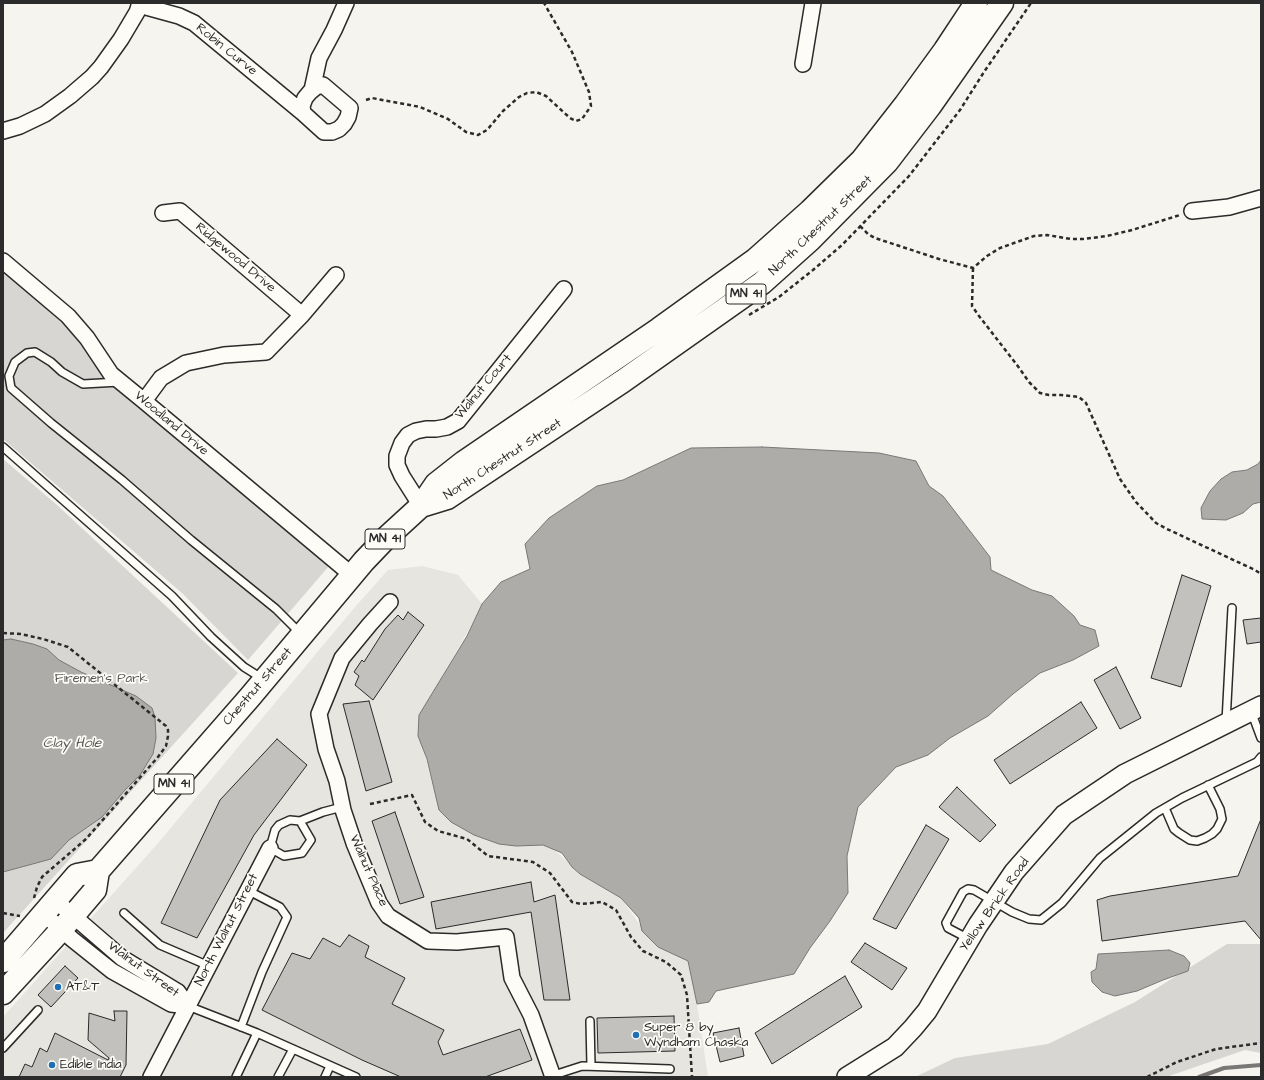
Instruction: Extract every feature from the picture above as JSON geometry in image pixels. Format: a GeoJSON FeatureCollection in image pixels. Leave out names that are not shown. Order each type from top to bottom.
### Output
{"type":"FeatureCollection","features":[{"type":"Feature","properties":{"kind":"main road","name":"North Chestnut Street"},"geometry":{"type":"LineString","coordinates":[[421,506],[436,484],[464,462],[659,329],[754,260],[810,211],[862,160],[945,50],[976,3]]}},
{"type":"Feature","properties":{"kind":"main road","name":"North Chestnut Street"},"geometry":{"type":"LineString","coordinates":[[421,506],[447,498],[623,381],[762,283],[810,240],[886,162],[930,106],[1002,3]]}},
{"type":"Feature","properties":{"kind":"main road","name":"Chestnut Street"},"geometry":{"type":"LineString","coordinates":[[98,871],[265,680],[352,575],[386,538],[421,506]]}},
{"type":"Feature","properties":{"kind":"main road"},"geometry":{"type":"LineString","coordinates":[[3,961],[40,908],[77,875],[98,871],[95,890],[3,993]]}},
{"type":"Feature","properties":{"kind":"street"},"geometry":{"type":"LineString","coordinates":[[302,113],[302,106],[305,98],[312,90],[319,58],[346,3]]}},
{"type":"Feature","properties":{"kind":"street"},"geometry":{"type":"LineString","coordinates":[[803,64],[813,3]]}},
{"type":"Feature","properties":{"kind":"street"},"geometry":{"type":"LineString","coordinates":[[3,131],[20,126],[45,114],[70,96],[92,77],[101,68],[131,24],[139,4]]}},
{"type":"Feature","properties":{"kind":"street","name":"Robin Curve"},"geometry":{"type":"LineString","coordinates":[[139,4],[179,16],[194,23],[324,132],[332,132],[339,129],[348,117],[350,108],[324,85],[316,87],[312,90]]}},
{"type":"Feature","properties":{"kind":"street"},"geometry":{"type":"LineString","coordinates":[[1192,210],[1229,207],[1261,198]]}},
{"type":"Feature","properties":{"kind":"street","name":"Ridgewood Drive"},"geometry":{"type":"LineString","coordinates":[[163,213],[180,211],[302,315]]}},
{"type":"Feature","properties":{"kind":"street","name":"Woodland Drive"},"geometry":{"type":"LineString","coordinates":[[3,261],[68,316],[87,338],[111,374],[121,383],[352,575]]}},
{"type":"Feature","properties":{"kind":"street"},"geometry":{"type":"LineString","coordinates":[[144,401],[161,378],[186,363],[224,356],[266,352],[302,315],[336,275]]}},
{"type":"Feature","properties":{"kind":"street","name":"Walnut Court"},"geometry":{"type":"LineString","coordinates":[[421,506],[402,476],[397,464],[397,456],[402,443],[408,435],[416,431],[447,427],[458,421],[564,289]]}},
{"type":"Feature","properties":{"kind":"street","name":"Walnut Place"},"geometry":{"type":"LineString","coordinates":[[390,602],[342,658],[319,714],[326,749],[337,781],[342,807],[354,843],[379,903],[388,916],[428,941],[456,942],[506,937],[512,978],[531,1015],[551,1077]]}},
{"type":"Feature","properties":{"kind":"street","name":"Yellow Brick Road"},"geometry":{"type":"LineString","coordinates":[[847,1077],[895,1047],[913,1028],[927,1011],[970,939],[1014,872],[1064,816],[1125,774],[1256,708]]}},
{"type":"Feature","properties":{"kind":"street","name":"North Walnut Street"},"geometry":{"type":"LineString","coordinates":[[151,1077],[270,848]]}},
{"type":"Feature","properties":{"kind":"street","name":"Walnut Street"},"geometry":{"type":"LineString","coordinates":[[40,908],[67,923],[112,971],[171,1004],[188,1006]]}},
{"type":"Feature","properties":{"kind":"lane"},"geometry":{"type":"LineString","coordinates":[[121,383],[83,384],[62,372],[51,362],[36,352],[27,353],[15,362],[9,376],[11,388],[51,423],[122,480],[191,540],[276,609],[303,635]]}},
{"type":"Feature","properties":{"kind":"lane"},"geometry":{"type":"LineString","coordinates":[[3,447],[172,596],[211,637],[244,667],[265,680]]}},
{"type":"Feature","properties":{"kind":"lane"},"geometry":{"type":"LineString","coordinates":[[1226,723],[1232,608]]}},
{"type":"Feature","properties":{"kind":"lane"},"geometry":{"type":"LineString","coordinates":[[1256,708],[1261,738]]}},
{"type":"Feature","properties":{"kind":"lane"},"geometry":{"type":"LineString","coordinates":[[970,939],[948,928],[946,923],[963,892],[968,889],[974,890],[1012,912],[1029,919],[1041,920],[1062,903],[1100,858],[1156,813],[1182,798],[1257,762],[1261,757]]}},
{"type":"Feature","properties":{"kind":"lane"},"geometry":{"type":"LineString","coordinates":[[1165,808],[1174,829],[1178,833],[1190,840],[1197,841],[1206,838],[1217,829],[1222,819],[1220,809],[1208,785]]}},
{"type":"Feature","properties":{"kind":"lane"},"geometry":{"type":"LineString","coordinates":[[300,821],[311,840],[302,853],[284,856],[270,848],[275,830],[279,825],[290,820],[300,821],[323,812],[342,807]]}},
{"type":"Feature","properties":{"kind":"lane"},"geometry":{"type":"LineString","coordinates":[[241,1027],[262,972],[287,917],[280,907],[247,890]]}},
{"type":"Feature","properties":{"kind":"lane"},"geometry":{"type":"LineString","coordinates":[[124,913],[160,945],[209,966]]}},
{"type":"Feature","properties":{"kind":"lane"},"geometry":{"type":"LineString","coordinates":[[188,1006],[257,1033],[356,1077]]}},
{"type":"Feature","properties":{"kind":"lane"},"geometry":{"type":"LineString","coordinates":[[3,1048],[38,1010]]}},
{"type":"Feature","properties":{"kind":"lane"},"geometry":{"type":"LineString","coordinates":[[590,1021],[590,1066]]}},
{"type":"Feature","properties":{"kind":"lane"},"geometry":{"type":"LineString","coordinates":[[236,1077],[257,1033]]}},
{"type":"Feature","properties":{"kind":"lane"},"geometry":{"type":"LineString","coordinates":[[278,1077],[293,1049]]}},
{"type":"Feature","properties":{"kind":"lane"},"geometry":{"type":"LineString","coordinates":[[325,1077],[330,1066]]}},
{"type":"Feature","properties":{"kind":"lane"},"geometry":{"type":"LineString","coordinates":[[551,1077],[582,1066],[670,1069]]}},
{"type":"Feature","properties":{"kind":"path"},"geometry":{"type":"LineString","coordinates":[[366,100],[372,98],[420,107],[448,119],[466,132],[478,135],[487,130],[503,111],[519,97],[527,93],[536,92],[546,96],[570,118],[576,121],[582,119],[591,106],[589,92],[572,52],[544,3]]}},
{"type":"Feature","properties":{"kind":"path"},"geometry":{"type":"LineString","coordinates":[[1192,210],[1132,230],[1108,236],[1083,239],[1071,239],[1047,235],[1034,236],[1000,248],[987,256],[973,268],[972,306],[1029,382],[1040,393],[1079,397],[1086,403],[1120,478],[1136,502],[1156,523],[1167,530],[1261,574]]}},
{"type":"Feature","properties":{"kind":"path"},"geometry":{"type":"LineString","coordinates":[[860,226],[868,234],[875,238],[939,259],[973,268]]}},
{"type":"Feature","properties":{"kind":"path"},"geometry":{"type":"LineString","coordinates":[[3,633],[21,634],[68,647],[166,726],[168,730],[168,741],[158,757],[86,840],[42,877],[34,894],[40,908],[3,913]]}},
{"type":"Feature","properties":{"kind":"path"},"geometry":{"type":"LineString","coordinates":[[370,804],[412,794],[425,822],[438,831],[467,839],[488,856],[533,862],[550,872],[572,902],[581,904],[602,902],[616,910],[631,937],[643,950],[666,962],[680,975],[687,995],[692,1077]]}},
{"type":"Feature","properties":{"kind":"path"},"geometry":{"type":"LineString","coordinates":[[1147,1077],[1177,1062],[1216,1049],[1261,1044]]}},
{"type":"Feature","properties":{"kind":"shaded area"},"geometry":{"type":"Polygon","coordinates":[[[422,566],[458,575],[482,604],[439,682],[423,749],[433,785],[511,830],[554,850],[584,876],[621,898],[649,938],[691,961],[708,1077],[3,1077],[3,1017],[159,842],[355,607],[388,570],[422,566]]]}},
{"type":"Feature","properties":{"kind":"green space"},"geometry":{"type":"Polygon","coordinates":[[[3,273],[69,327],[103,376],[116,389],[329,566],[248,660],[182,593],[3,439],[3,273]]]}},
{"type":"Feature","properties":{"kind":"green space","name":"Firemen's Park"},"geometry":{"type":"Polygon","coordinates":[[[3,459],[57,505],[238,673],[3,933],[3,459]]]}},
{"type":"Feature","properties":{"kind":"green space"},"geometry":{"type":"Polygon","coordinates":[[[1227,944],[1261,944],[1261,1053],[1245,1050],[1166,1077],[915,1077],[955,1058],[1048,1044],[1135,1002],[1227,944]]]}},
{"type":"Feature","properties":{"kind":"water"},"geometry":{"type":"Polygon","coordinates":[[[762,447],[879,453],[916,461],[929,486],[943,496],[990,557],[991,570],[1032,590],[1052,596],[1074,616],[1080,625],[1095,630],[1099,646],[1073,660],[1040,673],[988,716],[950,738],[928,755],[896,767],[858,807],[847,856],[848,893],[794,974],[716,991],[709,1002],[697,1004],[688,961],[658,947],[642,931],[639,918],[621,898],[580,874],[572,867],[562,853],[543,845],[516,846],[499,844],[474,835],[451,822],[439,810],[427,759],[418,736],[419,715],[467,636],[482,604],[501,582],[530,569],[525,544],[549,518],[597,486],[623,480],[691,448],[762,447]]]}},
{"type":"Feature","properties":{"kind":"water"},"geometry":{"type":"Polygon","coordinates":[[[1261,460],[1261,502],[1253,504],[1243,513],[1226,520],[1202,519],[1201,508],[1210,491],[1221,479],[1232,472],[1247,470],[1258,464],[1261,460]]]}},
{"type":"Feature","properties":{"kind":"water","name":"Clay Hole"},"geometry":{"type":"Polygon","coordinates":[[[11,639],[47,649],[59,660],[81,672],[136,696],[152,708],[155,717],[156,738],[153,754],[140,775],[102,817],[69,840],[51,859],[3,872],[3,640],[11,639]]]}},
{"type":"Feature","properties":{"kind":"water"},"geometry":{"type":"Polygon","coordinates":[[[1169,950],[1184,956],[1190,963],[1188,971],[1137,991],[1115,996],[1102,992],[1092,982],[1091,972],[1096,969],[1098,954],[1169,950]]]}},
{"type":"Feature","properties":{"kind":"building"},"geometry":{"type":"Polygon","coordinates":[[[1182,575],[1211,586],[1181,687],[1151,678],[1182,575]]]}},
{"type":"Feature","properties":{"kind":"building"},"geometry":{"type":"Polygon","coordinates":[[[408,612],[424,625],[373,700],[355,685],[359,676],[354,672],[362,660],[364,662],[385,629],[398,615],[403,620],[408,612]]]}},
{"type":"Feature","properties":{"kind":"building"},"geometry":{"type":"Polygon","coordinates":[[[1261,618],[1261,642],[1247,644],[1243,620],[1261,618]]]}},
{"type":"Feature","properties":{"kind":"building"},"geometry":{"type":"Polygon","coordinates":[[[1116,667],[1141,718],[1120,729],[1094,680],[1116,667]]]}},
{"type":"Feature","properties":{"kind":"building"},"geometry":{"type":"Polygon","coordinates":[[[369,701],[392,782],[366,791],[343,704],[369,701]]]}},
{"type":"Feature","properties":{"kind":"building"},"geometry":{"type":"Polygon","coordinates":[[[1081,702],[1097,728],[1010,784],[994,760],[1081,702]]]}},
{"type":"Feature","properties":{"kind":"building"},"geometry":{"type":"Polygon","coordinates":[[[277,739],[307,765],[254,835],[197,938],[161,923],[220,800],[277,739]]]}},
{"type":"Feature","properties":{"kind":"building"},"geometry":{"type":"Polygon","coordinates":[[[957,787],[996,825],[980,842],[939,807],[957,787]]]}},
{"type":"Feature","properties":{"kind":"building"},"geometry":{"type":"Polygon","coordinates":[[[395,812],[424,897],[400,904],[372,821],[395,812]]]}},
{"type":"Feature","properties":{"kind":"building"},"geometry":{"type":"Polygon","coordinates":[[[1261,819],[1261,940],[1245,921],[1102,941],[1097,900],[1110,896],[1238,876],[1261,819]]]}},
{"type":"Feature","properties":{"kind":"building"},"geometry":{"type":"Polygon","coordinates":[[[926,825],[949,839],[896,929],[873,919],[926,825]]]}},
{"type":"Feature","properties":{"kind":"building"},"geometry":{"type":"Polygon","coordinates":[[[531,882],[534,902],[555,895],[570,1000],[544,1000],[531,912],[436,929],[431,902],[531,882]]]}},
{"type":"Feature","properties":{"kind":"building"},"geometry":{"type":"Polygon","coordinates":[[[349,935],[369,946],[365,957],[405,978],[392,1004],[444,1030],[438,1042],[443,1055],[520,1029],[532,1060],[485,1077],[401,1077],[362,1060],[262,1010],[292,953],[310,959],[323,938],[340,947],[349,935]]]}},
{"type":"Feature","properties":{"kind":"building"},"geometry":{"type":"Polygon","coordinates":[[[865,943],[907,968],[892,990],[851,962],[865,943]]]}},
{"type":"Feature","properties":{"kind":"building","name":"AT&T"},"geometry":{"type":"Polygon","coordinates":[[[65,966],[78,978],[51,1007],[38,995],[65,966]]]}},
{"type":"Feature","properties":{"kind":"building"},"geometry":{"type":"Polygon","coordinates":[[[845,976],[862,1007],[772,1064],[755,1033],[845,976]]]}},
{"type":"Feature","properties":{"kind":"building"},"geometry":{"type":"Polygon","coordinates":[[[114,1011],[127,1011],[126,1065],[120,1077],[19,1077],[25,1064],[32,1067],[40,1048],[47,1052],[55,1033],[108,1060],[109,1058],[88,1040],[89,1013],[115,1021],[114,1011]]]}},
{"type":"Feature","properties":{"kind":"building","name":"Super 8 by Wyndham Chaska"},"geometry":{"type":"Polygon","coordinates":[[[674,1016],[675,1051],[598,1053],[597,1018],[674,1016]]]}},
{"type":"Feature","properties":{"kind":"building"},"geometry":{"type":"Polygon","coordinates":[[[739,1028],[744,1056],[720,1062],[713,1033],[739,1028]]]}},
{"type":"Feature","properties":{"kind":"waterway"},"geometry":{"type":"LineString","coordinates":[[1199,1077],[1224,1068],[1261,1065]]}},
{"type":"Feature","properties":{"kind":"place","name":"AT&T"},"geometry":{"type":"Point","coordinates":[58,987]}},
{"type":"Feature","properties":{"kind":"place","name":"Super 8 by Wyndham Chaska"},"geometry":{"type":"Point","coordinates":[636,1035]}},
{"type":"Feature","properties":{"kind":"place","name":"Edible India"},"geometry":{"type":"Point","coordinates":[52,1065]}}]}
